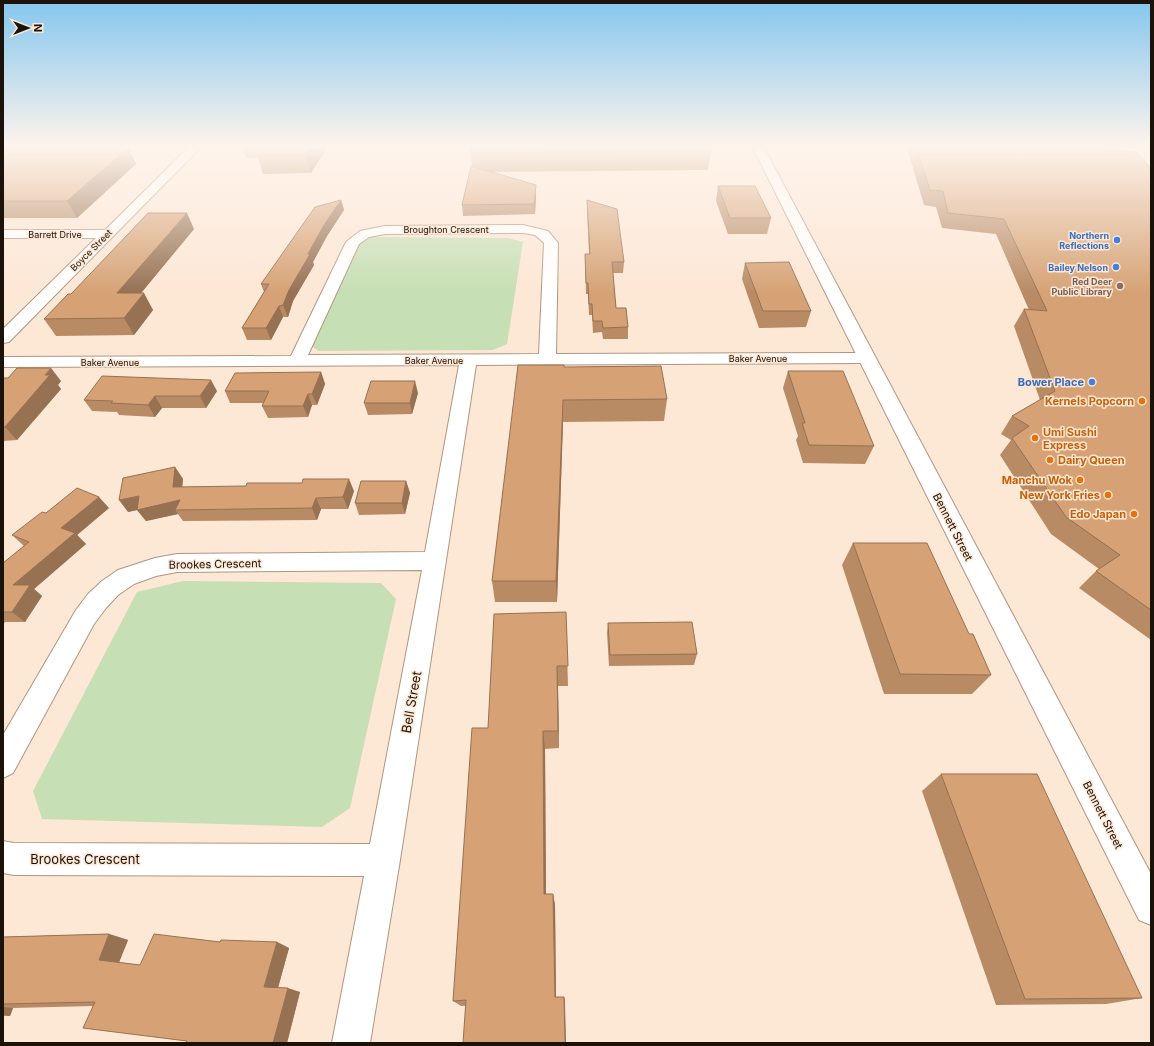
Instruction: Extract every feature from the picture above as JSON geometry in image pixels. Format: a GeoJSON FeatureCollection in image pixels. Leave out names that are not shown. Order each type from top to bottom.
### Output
{"type":"FeatureCollection","features":[{"type":"Feature","properties":{"kind":"street","name":"Boyce Street"},"geometry":{"type":"LineString","coordinates":[[3,338],[147,195]]}},
{"type":"Feature","properties":{"kind":"street","name":"Bennett Street"},"geometry":{"type":"LineString","coordinates":[[782,195],[1151,908]]}},
{"type":"Feature","properties":{"kind":"street","name":"Broughton Crescent"},"geometry":{"type":"LineString","coordinates":[[297,361],[353,242],[365,234],[393,229],[523,229],[533,230],[547,236],[551,243],[547,360]]}},
{"type":"Feature","properties":{"kind":"street","name":"Barrett Drive"},"geometry":{"type":"LineString","coordinates":[[3,234],[107,234]]}},
{"type":"Feature","properties":{"kind":"street","name":"Baker Avenue"},"geometry":{"type":"LineString","coordinates":[[3,362],[865,358]]}},
{"type":"Feature","properties":{"kind":"street","name":"Bell Street"},"geometry":{"type":"LineString","coordinates":[[351,1043],[384,860],[468,360]]}},
{"type":"Feature","properties":{"kind":"street","name":"Brookes Crescent"},"geometry":{"type":"LineString","coordinates":[[3,762],[85,618],[97,601],[110,588],[126,577],[155,567],[177,564],[435,561]]}},
{"type":"Feature","properties":{"kind":"street","name":"Brookes Crescent"},"geometry":{"type":"LineString","coordinates":[[3,857],[14,859],[384,860]]}},
{"type":"Feature","properties":{"kind":"green space"},"geometry":{"type":"Polygon","coordinates":[[[374,237],[508,238],[523,242],[507,344],[493,350],[319,351],[306,343],[352,244],[374,237]]]}},
{"type":"Feature","properties":{"kind":"green space"},"geometry":{"type":"Polygon","coordinates":[[[183,581],[381,583],[396,599],[350,808],[322,827],[42,819],[33,791],[137,592],[183,581]]]}},
{"type":"Feature","properties":{"kind":"building"},"geometry":{"type":"Polygon","coordinates":[[[3,195],[74,195],[67,201],[3,201],[3,195]]]}},
{"type":"Feature","properties":{"kind":"building"},"geometry":{"type":"Polygon","coordinates":[[[464,195],[535,195],[534,204],[462,205],[464,195]]]}},
{"type":"Feature","properties":{"kind":"building"},"geometry":{"type":"Polygon","coordinates":[[[721,195],[759,195],[771,218],[730,218],[721,195]]]}},
{"type":"Feature","properties":{"kind":"building","name":"Bower Place"},"geometry":{"type":"Polygon","coordinates":[[[944,195],[1151,195],[1151,610],[1096,571],[1120,555],[1066,517],[1012,438],[1029,426],[1012,416],[1055,391],[1024,309],[1047,311],[1004,219],[948,213],[944,195]]]}},
{"type":"Feature","properties":{"kind":"building"},"geometry":{"type":"Polygon","coordinates":[[[341,200],[324,225],[308,254],[310,254],[289,290],[283,305],[279,306],[266,328],[242,328],[269,284],[261,284],[315,207],[341,200]]]}},
{"type":"Feature","properties":{"kind":"building"},"geometry":{"type":"Polygon","coordinates":[[[587,200],[617,209],[624,262],[612,262],[616,308],[626,308],[628,327],[603,328],[602,321],[593,321],[592,304],[589,304],[588,283],[586,283],[585,254],[590,254],[587,200]]]}},
{"type":"Feature","properties":{"kind":"building"},"geometry":{"type":"Polygon","coordinates":[[[148,213],[187,213],[117,293],[144,293],[124,318],[44,319],[68,294],[71,294],[148,213]]]}},
{"type":"Feature","properties":{"kind":"building"},"geometry":{"type":"Polygon","coordinates":[[[789,262],[811,311],[763,311],[745,263],[789,262]]]}},
{"type":"Feature","properties":{"kind":"building"},"geometry":{"type":"Polygon","coordinates":[[[518,365],[564,365],[564,367],[661,366],[667,399],[563,400],[556,581],[492,581],[518,365]]]}},
{"type":"Feature","properties":{"kind":"building"},"geometry":{"type":"Polygon","coordinates":[[[17,368],[51,368],[45,375],[50,375],[5,427],[3,427],[3,378],[8,378],[17,368]]]}},
{"type":"Feature","properties":{"kind":"building"},"geometry":{"type":"Polygon","coordinates":[[[788,371],[843,371],[874,446],[809,445],[802,423],[805,423],[788,371]]]}},
{"type":"Feature","properties":{"kind":"building"},"geometry":{"type":"Polygon","coordinates":[[[321,372],[312,394],[308,394],[303,406],[262,406],[269,391],[225,391],[235,373],[321,372]]]}},
{"type":"Feature","properties":{"kind":"building"},"geometry":{"type":"Polygon","coordinates":[[[102,376],[211,380],[200,396],[155,396],[148,405],[111,403],[113,401],[84,400],[102,376]]]}},
{"type":"Feature","properties":{"kind":"building"},"geometry":{"type":"Polygon","coordinates":[[[371,381],[415,381],[410,403],[364,403],[371,381]]]}},
{"type":"Feature","properties":{"kind":"building"},"geometry":{"type":"Polygon","coordinates":[[[175,467],[173,487],[246,486],[247,483],[302,483],[303,479],[349,479],[343,497],[316,498],[312,508],[175,510],[180,500],[137,510],[139,496],[119,500],[123,478],[175,467]]]}},
{"type":"Feature","properties":{"kind":"building"},"geometry":{"type":"Polygon","coordinates":[[[361,481],[406,481],[402,503],[355,503],[361,481]]]}},
{"type":"Feature","properties":{"kind":"building"},"geometry":{"type":"Polygon","coordinates":[[[77,488],[99,497],[61,528],[75,533],[13,585],[30,585],[12,612],[3,612],[3,563],[29,542],[12,535],[42,512],[46,513],[77,488]]]}},
{"type":"Feature","properties":{"kind":"building"},"geometry":{"type":"Polygon","coordinates":[[[853,543],[927,543],[969,634],[973,634],[991,675],[900,674],[853,543]]]}},
{"type":"Feature","properties":{"kind":"building"},"geometry":{"type":"Polygon","coordinates":[[[566,612],[568,666],[557,666],[558,731],[543,731],[544,894],[553,894],[555,997],[564,997],[565,1043],[463,1043],[466,1000],[453,1001],[472,728],[488,728],[494,614],[566,612]]]}},
{"type":"Feature","properties":{"kind":"building"},"geometry":{"type":"Polygon","coordinates":[[[692,622],[697,654],[610,655],[608,623],[692,622]]]}},
{"type":"Feature","properties":{"kind":"building"},"geometry":{"type":"Polygon","coordinates":[[[941,774],[1037,774],[1142,998],[1025,999],[941,774]]]}},
{"type":"Feature","properties":{"kind":"building"},"geometry":{"type":"Polygon","coordinates":[[[109,934],[99,960],[140,965],[154,934],[220,942],[221,940],[277,942],[264,987],[288,988],[273,1043],[186,1043],[187,1041],[83,1028],[95,1002],[3,1004],[3,937],[109,934]]]}},
{"type":"Feature","properties":{"kind":"place","name":"Northern Reflections"},"geometry":{"type":"Point","coordinates":[1117,240]}},
{"type":"Feature","properties":{"kind":"place","name":"Bailey Nelson"},"geometry":{"type":"Point","coordinates":[1116,267]}},
{"type":"Feature","properties":{"kind":"place","name":"Red Deer Public Library"},"geometry":{"type":"Point","coordinates":[1120,286]}},
{"type":"Feature","properties":{"kind":"place","name":"Bower Place"},"geometry":{"type":"Point","coordinates":[1092,382]}},
{"type":"Feature","properties":{"kind":"place","name":"Kernels Popcorn"},"geometry":{"type":"Point","coordinates":[1142,401]}},
{"type":"Feature","properties":{"kind":"place","name":"Umi Sushi Express"},"geometry":{"type":"Point","coordinates":[1035,438]}},
{"type":"Feature","properties":{"kind":"place","name":"Dairy Queen"},"geometry":{"type":"Point","coordinates":[1050,460]}},
{"type":"Feature","properties":{"kind":"place","name":"Manchu Wok"},"geometry":{"type":"Point","coordinates":[1080,480]}},
{"type":"Feature","properties":{"kind":"place","name":"New York Fries"},"geometry":{"type":"Point","coordinates":[1108,495]}},
{"type":"Feature","properties":{"kind":"place","name":"Edo Japan"},"geometry":{"type":"Point","coordinates":[1134,514]}}]}
